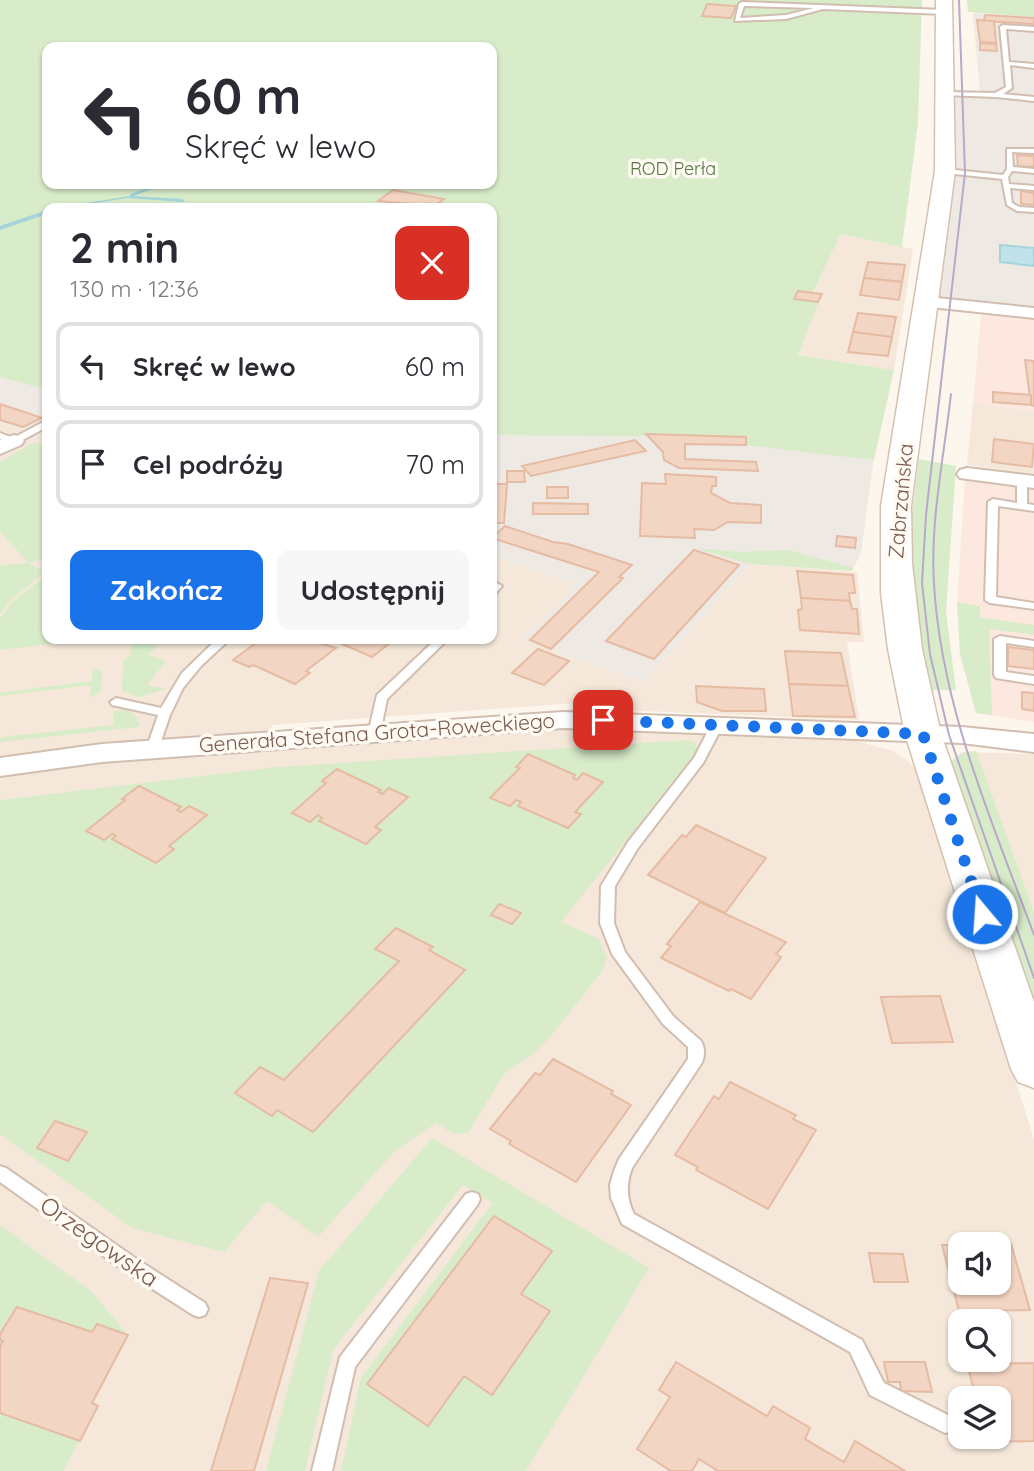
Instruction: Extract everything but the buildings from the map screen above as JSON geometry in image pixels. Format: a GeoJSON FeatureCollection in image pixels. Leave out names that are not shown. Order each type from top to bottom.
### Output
{"type":"FeatureCollection","features":[{"type":"Feature","properties":{"kind":"street","name":"Zabrzańska"},"geometry":{"type":"LineString","coordinates":[[944,6],[945,171],[896,506],[893,559],[908,667],[923,734],[1034,1069]]}},
{"type":"Feature","properties":{"kind":"street"},"geometry":{"type":"LineString","coordinates":[[927,302],[1034,313]]}},
{"type":"Feature","properties":{"kind":"street"},"geometry":{"type":"LineString","coordinates":[[967,474],[1028,481]]}},
{"type":"Feature","properties":{"kind":"street","name":"Generała Stefana Grota-Roweckiego"},"geometry":{"type":"LineString","coordinates":[[0,767],[75,756],[564,720],[923,734],[1034,743]]}},
{"type":"Feature","properties":{"kind":"lane"},"geometry":{"type":"LineString","coordinates":[[821,8],[786,17],[737,20],[742,4],[821,8],[944,6]]}},
{"type":"Feature","properties":{"kind":"lane"},"geometry":{"type":"LineString","coordinates":[[996,95],[1009,88],[1003,27],[1034,29]]}},
{"type":"Feature","properties":{"kind":"lane"},"geometry":{"type":"LineString","coordinates":[[1007,63],[1034,66]]}},
{"type":"Feature","properties":{"kind":"lane"},"geometry":{"type":"LineString","coordinates":[[946,94],[1034,99]]}},
{"type":"Feature","properties":{"kind":"lane"},"geometry":{"type":"LineString","coordinates":[[1034,151],[1009,150],[1007,173],[1009,204],[1017,209],[1034,210]]}},
{"type":"Feature","properties":{"kind":"lane"},"geometry":{"type":"LineString","coordinates":[[945,171],[1034,171]]}},
{"type":"Feature","properties":{"kind":"lane"},"geometry":{"type":"LineString","coordinates":[[1008,186],[1034,188]]}},
{"type":"Feature","properties":{"kind":"lane"},"geometry":{"type":"LineString","coordinates":[[5,442],[42,425]]}},
{"type":"Feature","properties":{"kind":"lane"},"geometry":{"type":"LineString","coordinates":[[1028,481],[1028,507],[993,502],[990,600],[1034,606]]}},
{"type":"Feature","properties":{"kind":"lane"},"geometry":{"type":"LineString","coordinates":[[1034,644],[1000,639],[1000,675],[1034,680]]}},
{"type":"Feature","properties":{"kind":"lane"},"geometry":{"type":"LineString","coordinates":[[152,750],[164,713],[178,683],[218,644]]}},
{"type":"Feature","properties":{"kind":"lane"},"geometry":{"type":"LineString","coordinates":[[374,734],[381,698],[437,644]]}},
{"type":"Feature","properties":{"kind":"lane"},"geometry":{"type":"LineString","coordinates":[[116,702],[164,713]]}},
{"type":"Feature","properties":{"kind":"lane"},"geometry":{"type":"LineString","coordinates":[[717,725],[699,760],[633,845],[608,886],[607,923],[619,954],[668,1020],[696,1045],[696,1060],[625,1164],[619,1178],[619,1202],[628,1219],[856,1346],[877,1389],[945,1424]]}},
{"type":"Feature","properties":{"kind":"lane","name":"Orzegowska"},"geometry":{"type":"LineString","coordinates":[[0,1173],[129,1264],[199,1309]]}},
{"type":"Feature","properties":{"kind":"lane"},"geometry":{"type":"LineString","coordinates":[[322,1471],[347,1363],[472,1199]]}},
{"type":"Feature","properties":{"kind":"shaded area"},"geometry":{"type":"Polygon","coordinates":[[[973,13],[1034,17],[1034,313],[927,302],[946,94],[980,93],[973,13]]]}},
{"type":"Feature","properties":{"kind":"shaded area"},"geometry":{"type":"Polygon","coordinates":[[[841,234],[913,249],[894,370],[798,355],[821,294],[813,293],[841,234]]]}},
{"type":"Feature","properties":{"kind":"shaded area"},"geometry":{"type":"Polygon","coordinates":[[[981,314],[1034,319],[1034,411],[973,403],[981,314]]]}},
{"type":"Feature","properties":{"kind":"shaded area"},"geometry":{"type":"Polygon","coordinates":[[[0,377],[42,389],[42,435],[0,421],[0,377]]]}},
{"type":"Feature","properties":{"kind":"shaded area"},"geometry":{"type":"Polygon","coordinates":[[[973,403],[1034,411],[1034,474],[967,465],[973,403]]]}},
{"type":"Feature","properties":{"kind":"shaded area"},"geometry":{"type":"Polygon","coordinates":[[[0,421],[42,435],[42,644],[497,644],[497,558],[570,583],[573,590],[522,639],[644,683],[750,564],[857,572],[864,642],[847,642],[859,720],[594,709],[591,702],[273,725],[269,732],[85,745],[0,758],[0,421]]]}},
{"type":"Feature","properties":{"kind":"shaded area"},"geometry":{"type":"Polygon","coordinates":[[[643,434],[746,437],[875,450],[861,553],[852,571],[750,564],[644,683],[521,639],[573,590],[570,583],[497,558],[497,435],[643,434]]]}},
{"type":"Feature","properties":{"kind":"shaded area"},"geometry":{"type":"Polygon","coordinates":[[[965,479],[1034,487],[1034,722],[976,713],[960,654],[957,602],[965,479]]]}},
{"type":"Feature","properties":{"kind":"shaded area"},"geometry":{"type":"Polygon","coordinates":[[[564,728],[853,740],[893,751],[907,760],[918,772],[1034,1139],[1034,1471],[0,1471],[0,775],[78,764],[564,728]]]}},
{"type":"Feature","properties":{"kind":"shaded area"},"geometry":{"type":"Polygon","coordinates":[[[963,752],[1034,754],[1034,1012],[955,756],[963,752]]]}},
{"type":"Feature","properties":{"kind":"green space","name":"ROD Perła"},"geometry":{"type":"Polygon","coordinates":[[[0,0],[922,0],[918,123],[902,247],[841,234],[813,292],[822,293],[798,355],[894,370],[874,460],[746,445],[746,437],[497,435],[497,203],[42,203],[42,389],[0,377],[0,0]]]}},
{"type":"Feature","properties":{"kind":"green space"},"geometry":{"type":"Polygon","coordinates":[[[967,0],[1034,0],[1034,17],[968,12],[967,0]]]}},
{"type":"Feature","properties":{"kind":"green space"},"geometry":{"type":"Polygon","coordinates":[[[34,442],[42,444],[42,561],[28,562],[0,532],[0,462],[34,442]]]}},
{"type":"Feature","properties":{"kind":"green space"},"geometry":{"type":"Polygon","coordinates":[[[919,459],[956,466],[946,612],[956,690],[931,690],[920,638],[908,545],[919,459]]]}},
{"type":"Feature","properties":{"kind":"green space"},"geometry":{"type":"Polygon","coordinates":[[[695,548],[740,552],[788,550],[854,568],[852,571],[750,564],[695,548]]]}},
{"type":"Feature","properties":{"kind":"green space"},"geometry":{"type":"Polygon","coordinates":[[[29,563],[42,570],[42,574],[13,598],[0,614],[0,565],[29,563]]]}},
{"type":"Feature","properties":{"kind":"green space"},"geometry":{"type":"Polygon","coordinates":[[[42,579],[42,644],[52,644],[0,650],[0,619],[13,601],[42,579]]]}},
{"type":"Feature","properties":{"kind":"green space"},"geometry":{"type":"Polygon","coordinates":[[[957,602],[980,606],[980,617],[1034,625],[1034,635],[989,629],[992,715],[976,713],[960,654],[957,602]]]}},
{"type":"Feature","properties":{"kind":"green space"},"geometry":{"type":"Polygon","coordinates":[[[131,644],[159,644],[148,654],[166,661],[147,685],[166,689],[138,697],[122,691],[123,661],[130,655],[131,644]]]}},
{"type":"Feature","properties":{"kind":"green space"},"geometry":{"type":"Polygon","coordinates":[[[93,668],[102,672],[101,691],[90,698],[91,685],[0,696],[0,692],[92,681],[93,668]]]}},
{"type":"Feature","properties":{"kind":"green space"},"geometry":{"type":"Polygon","coordinates":[[[124,710],[134,714],[140,724],[138,727],[0,742],[0,738],[10,736],[113,725],[114,711],[124,710]]]}},
{"type":"Feature","properties":{"kind":"green space"},"geometry":{"type":"Polygon","coordinates":[[[688,740],[696,743],[697,752],[561,922],[599,939],[607,958],[603,970],[551,1036],[534,1053],[504,1074],[468,1133],[454,1134],[436,1123],[395,1151],[318,1237],[267,1201],[224,1252],[132,1228],[0,1134],[0,800],[277,767],[688,740]]]}},
{"type":"Feature","properties":{"kind":"green space"},"geometry":{"type":"Polygon","coordinates":[[[976,751],[1034,912],[1034,1013],[949,764],[961,754],[976,751]]]}},
{"type":"Feature","properties":{"kind":"green space"},"geometry":{"type":"Polygon","coordinates":[[[432,1138],[649,1268],[526,1471],[341,1471],[361,1378],[493,1203],[463,1185],[333,1350],[305,1471],[266,1471],[319,1271],[432,1138]]]}},
{"type":"Feature","properties":{"kind":"green space"},"geometry":{"type":"Polygon","coordinates":[[[0,1225],[92,1292],[128,1335],[92,1402],[98,1406],[63,1471],[0,1471],[0,1225]]]}},
{"type":"Feature","properties":{"kind":"water"},"geometry":{"type":"Polygon","coordinates":[[[1000,245],[1034,248],[1034,266],[1000,262],[1000,245]]]}},
{"type":"Feature","properties":{"kind":"waterway"},"geometry":{"type":"LineString","coordinates":[[132,195],[149,189]]}},
{"type":"Feature","properties":{"kind":"waterway"},"geometry":{"type":"LineString","coordinates":[[89,203],[127,197],[182,201]]}},
{"type":"Feature","properties":{"kind":"waterway"},"geometry":{"type":"LineString","coordinates":[[0,228],[42,214]]}},
{"type":"Feature","properties":{"kind":"tram line"},"geometry":{"type":"LineString","coordinates":[[959,0],[965,173],[926,515],[922,583],[930,654],[949,735],[1034,978]]}},
{"type":"Feature","properties":{"kind":"tram line"},"geometry":{"type":"LineString","coordinates":[[951,394],[934,537],[934,584],[939,630],[947,675],[971,763],[1034,935]]}},
{"type":"Feature","properties":{"kind":"route"},"geometry":{"type":"LineString","coordinates":[[603,720],[923,734],[982,914]]}}]}
